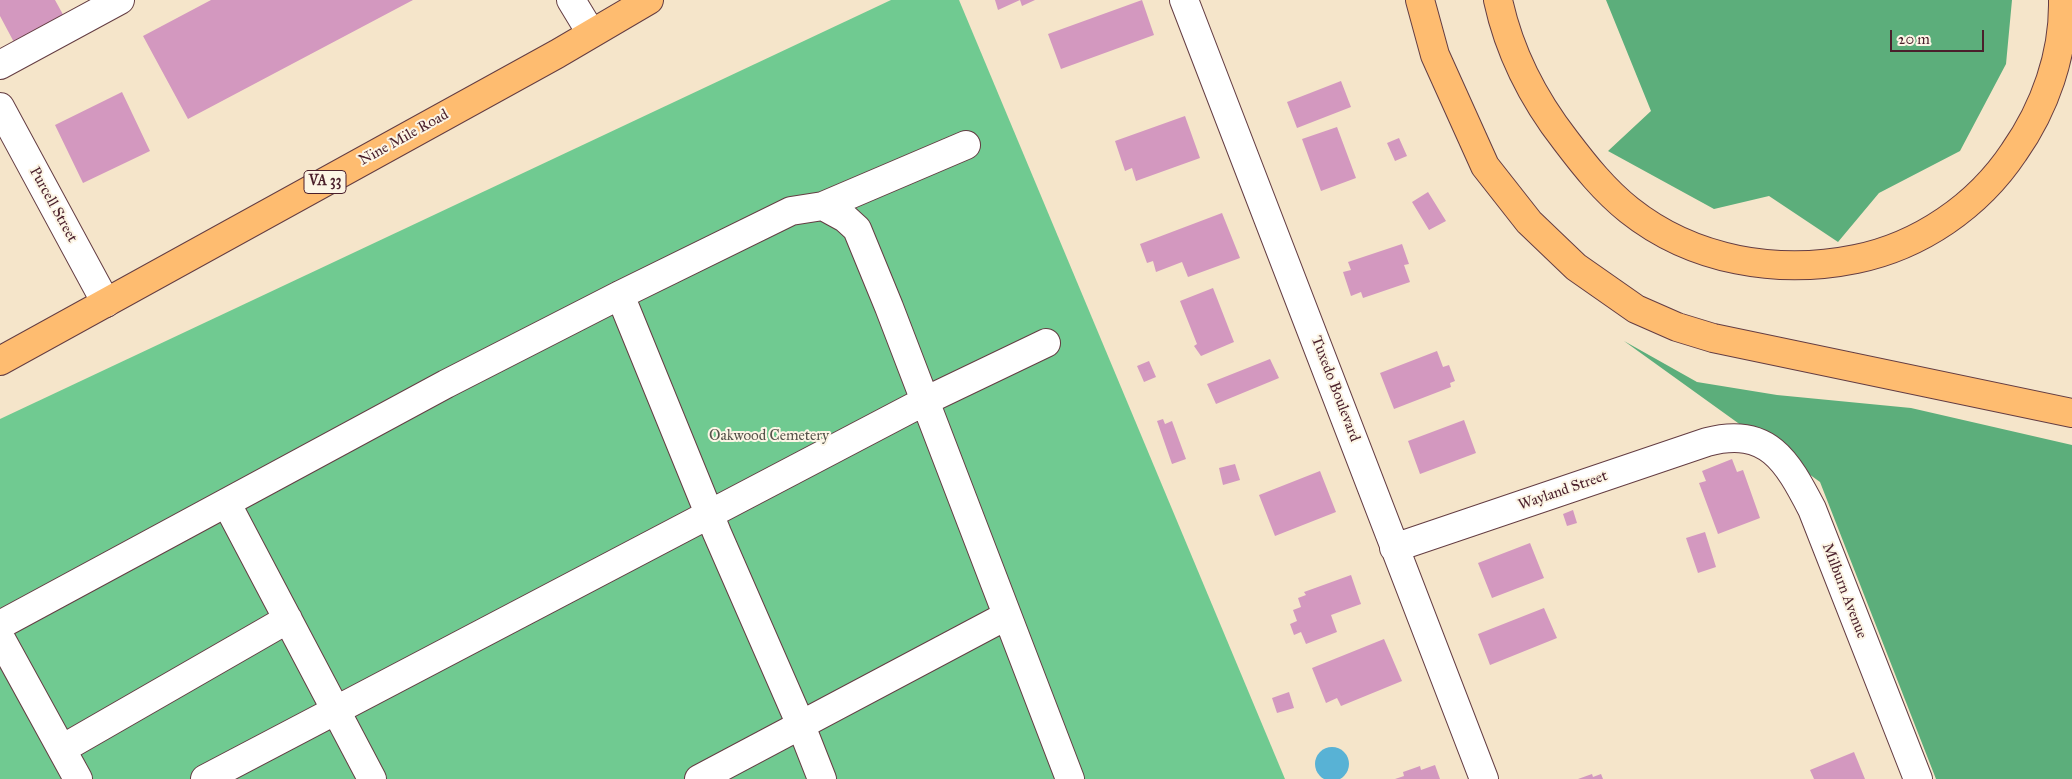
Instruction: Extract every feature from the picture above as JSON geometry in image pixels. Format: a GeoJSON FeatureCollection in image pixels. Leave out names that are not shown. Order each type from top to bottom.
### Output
{"type":"FeatureCollection","features":[{"type":"Feature","properties":{"kind":"main road","name":"Nine Mile Road"},"geometry":{"type":"LineString","coordinates":[[0,360],[557,54],[649,0]]}},
{"type":"Feature","properties":{"kind":"main road"},"geometry":{"type":"LineString","coordinates":[[1420,0],[1435,56],[1485,166],[1498,185],[1529,222],[1576,267],[1636,309],[1677,327],[1713,338],[2072,413]]}},
{"type":"Feature","properties":{"kind":"main road"},"geometry":{"type":"LineString","coordinates":[[1498,0],[1517,58],[1532,90],[1552,123],[1592,175],[1610,194],[1631,212],[1677,239],[1715,254],[1771,266],[1798,266],[1833,264],[1874,256],[1904,244],[1933,229],[1966,206],[1990,184],[2024,138],[2040,108],[2053,72],[2061,35],[2063,0]]}},
{"type":"Feature","properties":{"kind":"street"},"geometry":{"type":"LineString","coordinates":[[0,65],[120,0]]}},
{"type":"Feature","properties":{"kind":"street"},"geometry":{"type":"LineString","coordinates":[[571,0],[591,33]]}},
{"type":"Feature","properties":{"kind":"street","name":"Tuxedo Boulevard"},"geometry":{"type":"LineString","coordinates":[[1184,0],[1298,290],[1394,548],[1484,779]]}},
{"type":"Feature","properties":{"kind":"street","name":"Purcell Street"},"geometry":{"type":"LineString","coordinates":[[0,107],[106,303]]}},
{"type":"Feature","properties":{"kind":"street"},"geometry":{"type":"LineString","coordinates":[[0,625],[446,384],[620,294],[791,211],[823,206],[966,145]]}},
{"type":"Feature","properties":{"kind":"street"},"geometry":{"type":"LineString","coordinates":[[823,206],[845,218],[857,229],[889,306],[1006,616],[1070,779]]}},
{"type":"Feature","properties":{"kind":"street"},"geometry":{"type":"LineString","coordinates":[[620,294],[710,515],[822,779]]}},
{"type":"Feature","properties":{"kind":"street"},"geometry":{"type":"LineString","coordinates":[[205,779],[925,402],[1046,343]]}},
{"type":"Feature","properties":{"kind":"street","name":"Wayland Street"},"geometry":{"type":"LineString","coordinates":[[1394,548],[1707,442],[1732,437]]}},
{"type":"Feature","properties":{"kind":"street","name":"Milburn Avenue"},"geometry":{"type":"LineString","coordinates":[[1732,437],[1749,438],[1767,447],[1784,461],[1796,478],[1812,509],[1918,779]]}},
{"type":"Feature","properties":{"kind":"street"},"geometry":{"type":"LineString","coordinates":[[227,504],[372,779]]}},
{"type":"Feature","properties":{"kind":"street"},"geometry":{"type":"LineString","coordinates":[[699,779],[1006,616]]}},
{"type":"Feature","properties":{"kind":"street"},"geometry":{"type":"LineString","coordinates":[[62,749],[288,619]]}},
{"type":"Feature","properties":{"kind":"street"},"geometry":{"type":"LineString","coordinates":[[0,637],[78,779]]}},
{"type":"Feature","properties":{"kind":"green space","name":"Oakwood Cemetery"},"geometry":{"type":"Polygon","coordinates":[[[891,0],[959,0],[1285,779],[0,779],[0,419],[891,0]]]}},
{"type":"Feature","properties":{"kind":"green space"},"geometry":{"type":"Polygon","coordinates":[[[1606,0],[2012,0],[2006,64],[1960,151],[1879,193],[1838,242],[1769,196],[1714,209],[1608,151],[1651,111],[1606,0]]]}},
{"type":"Feature","properties":{"kind":"green space"},"geometry":{"type":"Polygon","coordinates":[[[1624,341],[1697,382],[1777,395],[1911,408],[2072,445],[2072,779],[1936,779],[1820,482],[1624,341]]]}},
{"type":"Feature","properties":{"kind":"water"},"geometry":{"type":"Polygon","coordinates":[[[1332,747],[1344,752],[1349,764],[1344,776],[1332,781],[1320,776],[1315,764],[1320,752],[1332,747]]]}},
{"type":"Feature","properties":{"kind":"building"},"geometry":{"type":"Polygon","coordinates":[[[0,0],[55,0],[66,20],[16,46],[0,16],[0,0]]]}},
{"type":"Feature","properties":{"kind":"building"},"geometry":{"type":"Polygon","coordinates":[[[211,0],[413,0],[188,119],[143,36],[211,0]]]}},
{"type":"Feature","properties":{"kind":"building"},"geometry":{"type":"Polygon","coordinates":[[[995,0],[1020,0],[998,10],[995,0]]]}},
{"type":"Feature","properties":{"kind":"building"},"geometry":{"type":"Polygon","coordinates":[[[1020,0],[1035,0],[1022,6],[1020,0]]]}},
{"type":"Feature","properties":{"kind":"building"},"geometry":{"type":"Polygon","coordinates":[[[1142,0],[1154,35],[1061,69],[1048,34],[1142,0]]]}},
{"type":"Feature","properties":{"kind":"building"},"geometry":{"type":"Polygon","coordinates":[[[1341,81],[1351,107],[1297,128],[1287,102],[1341,81]]]}},
{"type":"Feature","properties":{"kind":"building"},"geometry":{"type":"Polygon","coordinates":[[[122,92],[150,151],[83,183],[55,125],[122,92]]]}},
{"type":"Feature","properties":{"kind":"building"},"geometry":{"type":"Polygon","coordinates":[[[1185,116],[1200,158],[1136,181],[1132,168],[1125,171],[1115,141],[1185,116]]]}},
{"type":"Feature","properties":{"kind":"building"},"geometry":{"type":"Polygon","coordinates":[[[1337,127],[1356,178],[1321,191],[1302,139],[1337,127]]]}},
{"type":"Feature","properties":{"kind":"building"},"geometry":{"type":"Polygon","coordinates":[[[1399,138],[1407,156],[1395,161],[1387,143],[1399,138]]]}},
{"type":"Feature","properties":{"kind":"building"},"geometry":{"type":"Polygon","coordinates":[[[1428,192],[1446,221],[1429,230],[1412,202],[1428,192]]]}},
{"type":"Feature","properties":{"kind":"building"},"geometry":{"type":"Polygon","coordinates":[[[1222,213],[1240,258],[1188,277],[1182,262],[1156,272],[1153,261],[1147,263],[1140,244],[1222,213]]]}},
{"type":"Feature","properties":{"kind":"building"},"geometry":{"type":"Polygon","coordinates":[[[1402,244],[1409,264],[1404,265],[1410,282],[1363,298],[1361,292],[1351,296],[1343,272],[1351,270],[1348,262],[1402,244]]]}},
{"type":"Feature","properties":{"kind":"building"},"geometry":{"type":"Polygon","coordinates":[[[1213,288],[1234,342],[1201,356],[1194,346],[1197,344],[1180,301],[1213,288]]]}},
{"type":"Feature","properties":{"kind":"building"},"geometry":{"type":"Polygon","coordinates":[[[1437,351],[1443,367],[1449,365],[1455,381],[1450,383],[1451,387],[1394,409],[1380,373],[1437,351]]]}},
{"type":"Feature","properties":{"kind":"building"},"geometry":{"type":"Polygon","coordinates":[[[1270,359],[1279,378],[1216,404],[1207,384],[1270,359]]]}},
{"type":"Feature","properties":{"kind":"building"},"geometry":{"type":"Polygon","coordinates":[[[1149,361],[1156,377],[1144,382],[1137,366],[1149,361]]]}},
{"type":"Feature","properties":{"kind":"building"},"geometry":{"type":"Polygon","coordinates":[[[1163,419],[1165,424],[1172,421],[1186,459],[1172,464],[1157,421],[1163,419]]]}},
{"type":"Feature","properties":{"kind":"building"},"geometry":{"type":"Polygon","coordinates":[[[1464,420],[1476,453],[1420,474],[1408,441],[1464,420]]]}},
{"type":"Feature","properties":{"kind":"building"},"geometry":{"type":"Polygon","coordinates":[[[1732,459],[1737,472],[1743,470],[1760,518],[1718,534],[1699,483],[1706,481],[1702,471],[1732,459]]]}},
{"type":"Feature","properties":{"kind":"building"},"geometry":{"type":"Polygon","coordinates":[[[1235,464],[1240,480],[1223,485],[1219,468],[1235,464]]]}},
{"type":"Feature","properties":{"kind":"building"},"geometry":{"type":"Polygon","coordinates":[[[1320,471],[1336,512],[1275,536],[1259,495],[1320,471]]]}},
{"type":"Feature","properties":{"kind":"building"},"geometry":{"type":"Polygon","coordinates":[[[1573,510],[1577,523],[1567,526],[1563,514],[1573,510]]]}},
{"type":"Feature","properties":{"kind":"building"},"geometry":{"type":"Polygon","coordinates":[[[1705,532],[1716,567],[1698,573],[1686,538],[1705,532]]]}},
{"type":"Feature","properties":{"kind":"building"},"geometry":{"type":"Polygon","coordinates":[[[1530,543],[1544,578],[1492,598],[1478,563],[1530,543]]]}},
{"type":"Feature","properties":{"kind":"building"},"geometry":{"type":"Polygon","coordinates":[[[1351,575],[1361,604],[1331,615],[1337,632],[1306,644],[1301,632],[1294,635],[1290,624],[1297,621],[1293,610],[1301,607],[1298,598],[1306,595],[1304,592],[1351,575]]]}},
{"type":"Feature","properties":{"kind":"building"},"geometry":{"type":"Polygon","coordinates":[[[1544,608],[1557,638],[1490,665],[1478,634],[1544,608]]]}},
{"type":"Feature","properties":{"kind":"building"},"geometry":{"type":"Polygon","coordinates":[[[1384,639],[1402,681],[1341,706],[1337,698],[1326,703],[1312,668],[1384,639]]]}},
{"type":"Feature","properties":{"kind":"building"},"geometry":{"type":"Polygon","coordinates":[[[1289,692],[1294,708],[1277,713],[1272,698],[1289,692]]]}},
{"type":"Feature","properties":{"kind":"building"},"geometry":{"type":"Polygon","coordinates":[[[1854,752],[1865,779],[1814,779],[1810,770],[1854,752]]]}},
{"type":"Feature","properties":{"kind":"building"},"geometry":{"type":"Polygon","coordinates":[[[1435,765],[1440,779],[1395,779],[1404,776],[1403,772],[1420,766],[1421,770],[1435,765]]]}},
{"type":"Feature","properties":{"kind":"building"},"geometry":{"type":"Polygon","coordinates":[[[1592,774],[1593,777],[1601,774],[1603,779],[1578,779],[1592,774]]]}}]}
